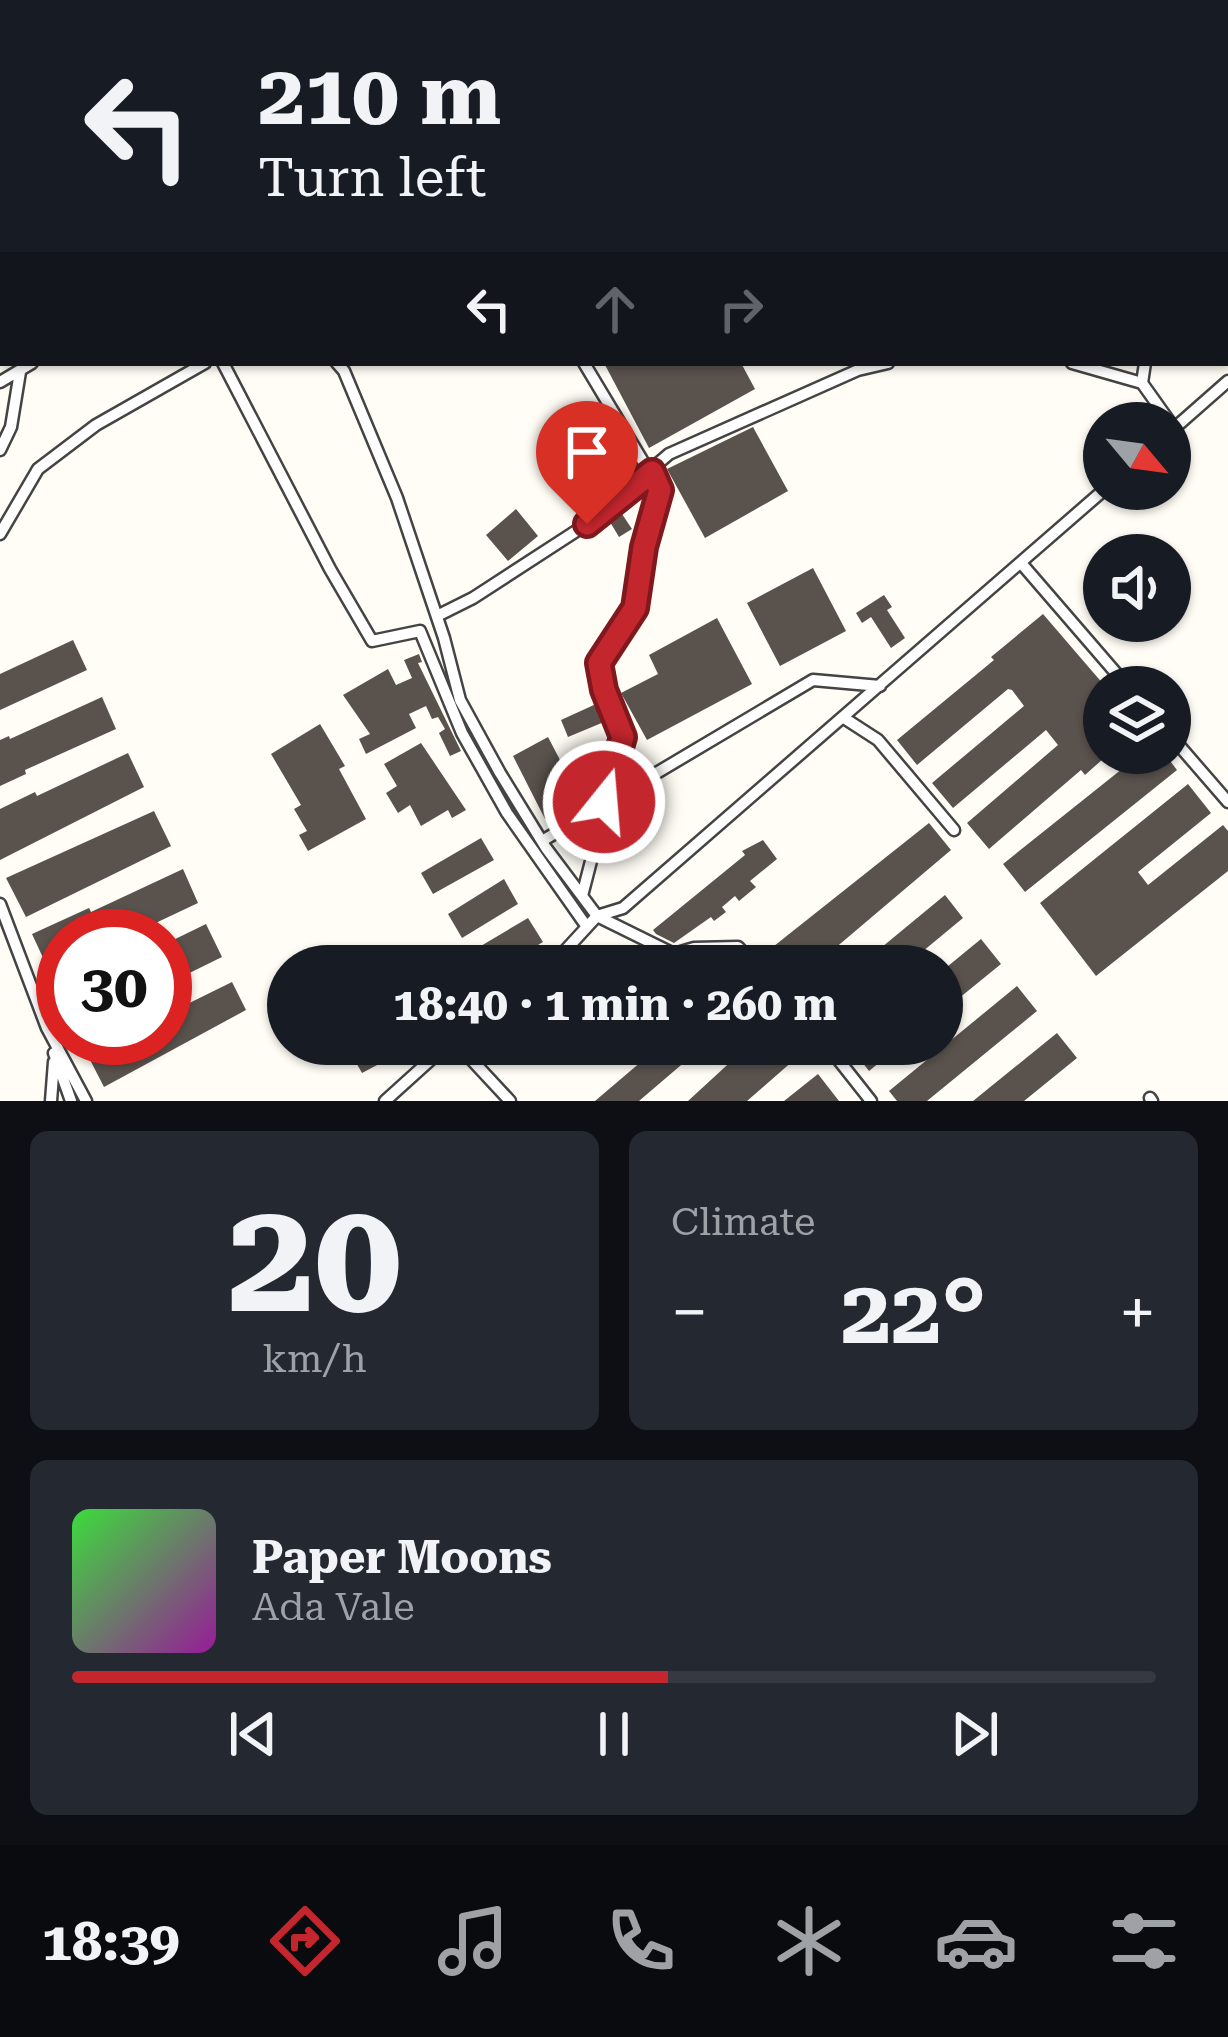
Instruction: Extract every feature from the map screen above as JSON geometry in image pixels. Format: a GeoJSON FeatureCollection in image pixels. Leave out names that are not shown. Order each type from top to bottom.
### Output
{"type":"FeatureCollection","features":[{"type":"Feature","properties":{"kind":"street"},"geometry":{"type":"LineString","coordinates":[[0,382],[28,366]]}},
{"type":"Feature","properties":{"kind":"street"},"geometry":{"type":"LineString","coordinates":[[0,534],[38,469],[96,425],[200,366]]}},
{"type":"Feature","properties":{"kind":"street"},"geometry":{"type":"LineString","coordinates":[[225,366],[372,641],[420,631],[462,734],[507,813],[587,927]]}},
{"type":"Feature","properties":{"kind":"street"},"geometry":{"type":"LineString","coordinates":[[340,366],[397,498],[460,700],[542,842],[597,916],[656,945]]}},
{"type":"Feature","properties":{"kind":"street"},"geometry":{"type":"LineString","coordinates":[[582,896],[623,737],[599,663],[635,608],[644,547],[660,490],[586,366]]}},
{"type":"Feature","properties":{"kind":"street"},"geometry":{"type":"LineString","coordinates":[[437,616],[587,524],[669,454],[875,366]]}},
{"type":"Feature","properties":{"kind":"street"},"geometry":{"type":"LineString","coordinates":[[1082,366],[1142,383]]}},
{"type":"Feature","properties":{"kind":"street"},"geometry":{"type":"LineString","coordinates":[[1144,366],[1142,383],[1154,402]]}},
{"type":"Feature","properties":{"kind":"street"},"geometry":{"type":"LineString","coordinates":[[0,450],[11,427],[20,372]]}},
{"type":"Feature","properties":{"kind":"street"},"geometry":{"type":"LineString","coordinates":[[1191,413],[1228,381]]}},
{"type":"Feature","properties":{"kind":"street"},"geometry":{"type":"LineString","coordinates":[[570,945],[597,916],[623,908],[1083,508]]}},
{"type":"Feature","properties":{"kind":"street"},"geometry":{"type":"LineString","coordinates":[[1021,563],[1111,666]]}},
{"type":"Feature","properties":{"kind":"street"},"geometry":{"type":"LineString","coordinates":[[542,842],[813,680],[880,686]]}},
{"type":"Feature","properties":{"kind":"street"},"geometry":{"type":"LineString","coordinates":[[844,718],[878,740],[954,830]]}},
{"type":"Feature","properties":{"kind":"street"},"geometry":{"type":"LineString","coordinates":[[1191,759],[1228,802]]}},
{"type":"Feature","properties":{"kind":"street"},"geometry":{"type":"LineString","coordinates":[[0,904],[36,999]]}},
{"type":"Feature","properties":{"kind":"street"},"geometry":{"type":"LineString","coordinates":[[51,1101],[54,1065]]}},
{"type":"Feature","properties":{"kind":"street"},"geometry":{"type":"LineString","coordinates":[[59,1065],[71,1101]]}},
{"type":"Feature","properties":{"kind":"street"},"geometry":{"type":"LineString","coordinates":[[67,1065],[86,1101]]}},
{"type":"Feature","properties":{"kind":"street"},"geometry":{"type":"LineString","coordinates":[[386,1101],[428,1065]]}},
{"type":"Feature","properties":{"kind":"street"},"geometry":{"type":"LineString","coordinates":[[474,1065],[510,1101]]}},
{"type":"Feature","properties":{"kind":"street"},"geometry":{"type":"LineString","coordinates":[[843,1065],[871,1101]]}},
{"type":"Feature","properties":{"kind":"building"},"geometry":{"type":"Polygon","coordinates":[[[606,366],[743,366],[755,389],[649,448],[606,366]]]}},
{"type":"Feature","properties":{"kind":"building"},"geometry":{"type":"Polygon","coordinates":[[[753,427],[788,491],[705,538],[667,469],[753,427]]]}},
{"type":"Feature","properties":{"kind":"building"},"geometry":{"type":"Polygon","coordinates":[[[516,509],[538,536],[508,561],[486,535],[516,509]]]}},
{"type":"Feature","properties":{"kind":"building"},"geometry":{"type":"Polygon","coordinates":[[[622,514],[632,529],[619,537],[610,522],[622,514]]]}},
{"type":"Feature","properties":{"kind":"building"},"geometry":{"type":"Polygon","coordinates":[[[813,568],[846,631],[780,666],[747,603],[813,568]]]}},
{"type":"Feature","properties":{"kind":"building"},"geometry":{"type":"Polygon","coordinates":[[[884,595],[892,607],[887,610],[905,638],[891,648],[871,617],[862,623],[856,613],[884,595]]]}},
{"type":"Feature","properties":{"kind":"building"},"geometry":{"type":"Polygon","coordinates":[[[1043,614],[1088,666],[1083,666],[1083,772],[989,849],[967,823],[1058,745],[1046,730],[953,808],[932,783],[1024,706],[1012,690],[917,765],[897,740],[994,660],[991,657],[1043,614]]]}},
{"type":"Feature","properties":{"kind":"building"},"geometry":{"type":"Polygon","coordinates":[[[717,618],[752,684],[647,740],[621,693],[658,674],[649,655],[717,618]]]}},
{"type":"Feature","properties":{"kind":"building"},"geometry":{"type":"Polygon","coordinates":[[[73,640],[87,670],[0,710],[0,674],[73,640]]]}},
{"type":"Feature","properties":{"kind":"building"},"geometry":{"type":"Polygon","coordinates":[[[419,654],[422,662],[418,663],[461,751],[450,756],[439,733],[445,729],[438,717],[432,719],[426,706],[409,714],[416,728],[366,754],[359,739],[370,734],[343,695],[388,669],[396,685],[412,678],[404,660],[419,654]]]}},
{"type":"Feature","properties":{"kind":"building"},"geometry":{"type":"Polygon","coordinates":[[[102,697],[116,729],[0,786],[0,740],[102,697]]]}},
{"type":"Feature","properties":{"kind":"building"},"geometry":{"type":"Polygon","coordinates":[[[596,704],[604,722],[568,737],[561,720],[596,704]]]}},
{"type":"Feature","properties":{"kind":"building"},"geometry":{"type":"Polygon","coordinates":[[[320,724],[345,766],[339,769],[366,819],[308,851],[299,835],[307,831],[294,809],[301,805],[271,754],[320,724]]]}},
{"type":"Feature","properties":{"kind":"building"},"geometry":{"type":"Polygon","coordinates":[[[548,737],[581,800],[545,819],[513,756],[548,737]]]}},
{"type":"Feature","properties":{"kind":"building"},"geometry":{"type":"Polygon","coordinates":[[[421,743],[466,810],[452,818],[448,810],[421,826],[410,805],[398,813],[386,793],[397,786],[384,764],[421,743]]]}},
{"type":"Feature","properties":{"kind":"building"},"geometry":{"type":"Polygon","coordinates":[[[128,753],[144,787],[0,860],[0,809],[128,753]]]}},
{"type":"Feature","properties":{"kind":"building"},"geometry":{"type":"Polygon","coordinates":[[[1116,774],[1172,774],[1025,892],[1003,864],[1116,774]]]}},
{"type":"Feature","properties":{"kind":"building"},"geometry":{"type":"Polygon","coordinates":[[[1188,784],[1211,813],[1138,872],[1148,885],[1223,825],[1228,831],[1228,871],[1096,976],[1040,903],[1188,784]]]}},
{"type":"Feature","properties":{"kind":"building"},"geometry":{"type":"Polygon","coordinates":[[[154,811],[171,846],[26,917],[6,878],[154,811]]]}},
{"type":"Feature","properties":{"kind":"building"},"geometry":{"type":"Polygon","coordinates":[[[929,823],[951,850],[839,945],[775,945],[929,823]]]}},
{"type":"Feature","properties":{"kind":"building"},"geometry":{"type":"Polygon","coordinates":[[[481,838],[494,860],[433,894],[421,873],[481,838]]]}},
{"type":"Feature","properties":{"kind":"building"},"geometry":{"type":"Polygon","coordinates":[[[763,840],[777,859],[750,881],[756,887],[739,901],[735,896],[722,907],[726,912],[674,943],[656,934],[653,930],[745,855],[742,851],[763,840]]]}},
{"type":"Feature","properties":{"kind":"building"},"geometry":{"type":"Polygon","coordinates":[[[183,869],[198,903],[185,909],[97,909],[183,869]]]}},
{"type":"Feature","properties":{"kind":"building"},"geometry":{"type":"Polygon","coordinates":[[[504,879],[518,904],[462,938],[448,914],[504,879]]]}},
{"type":"Feature","properties":{"kind":"building"},"geometry":{"type":"Polygon","coordinates":[[[945,895],[963,918],[930,945],[884,945],[945,895]]]}},
{"type":"Feature","properties":{"kind":"building"},"geometry":{"type":"Polygon","coordinates":[[[528,918],[543,942],[538,945],[482,945],[528,918]]]}},
{"type":"Feature","properties":{"kind":"building"},"geometry":{"type":"Polygon","coordinates":[[[206,924],[222,957],[192,972],[192,931],[206,924]]]}},
{"type":"Feature","properties":{"kind":"building"},"geometry":{"type":"Polygon","coordinates":[[[981,939],[1001,964],[963,995],[963,954],[981,939]]]}},
{"type":"Feature","properties":{"kind":"building"},"geometry":{"type":"Polygon","coordinates":[[[232,982],[246,1010],[192,1039],[192,1002],[232,982]]]}},
{"type":"Feature","properties":{"kind":"building"},"geometry":{"type":"Polygon","coordinates":[[[1017,986],[1037,1011],[927,1101],[897,1101],[889,1091],[921,1065],[963,1065],[963,1030],[1017,986]]]}},
{"type":"Feature","properties":{"kind":"building"},"geometry":{"type":"Polygon","coordinates":[[[1057,1033],[1077,1058],[1024,1101],[973,1101],[1057,1033]]]}},
{"type":"Feature","properties":{"kind":"building"},"geometry":{"type":"Polygon","coordinates":[[[93,1065],[145,1065],[104,1087],[93,1065]]]}},
{"type":"Feature","properties":{"kind":"building"},"geometry":{"type":"Polygon","coordinates":[[[637,1065],[681,1065],[639,1101],[595,1101],[637,1065]]]}},
{"type":"Feature","properties":{"kind":"building"},"geometry":{"type":"Polygon","coordinates":[[[727,1065],[788,1065],[747,1101],[688,1101],[727,1065]]]}},
{"type":"Feature","properties":{"kind":"building"},"geometry":{"type":"Polygon","coordinates":[[[818,1074],[839,1101],[784,1101],[818,1074]]]}},
{"type":"Feature","properties":{"kind":"route"},"geometry":{"type":"LineString","coordinates":[[587,524],[652,472],[660,490],[644,547],[635,608],[599,663],[623,737],[604,802]]}}]}
